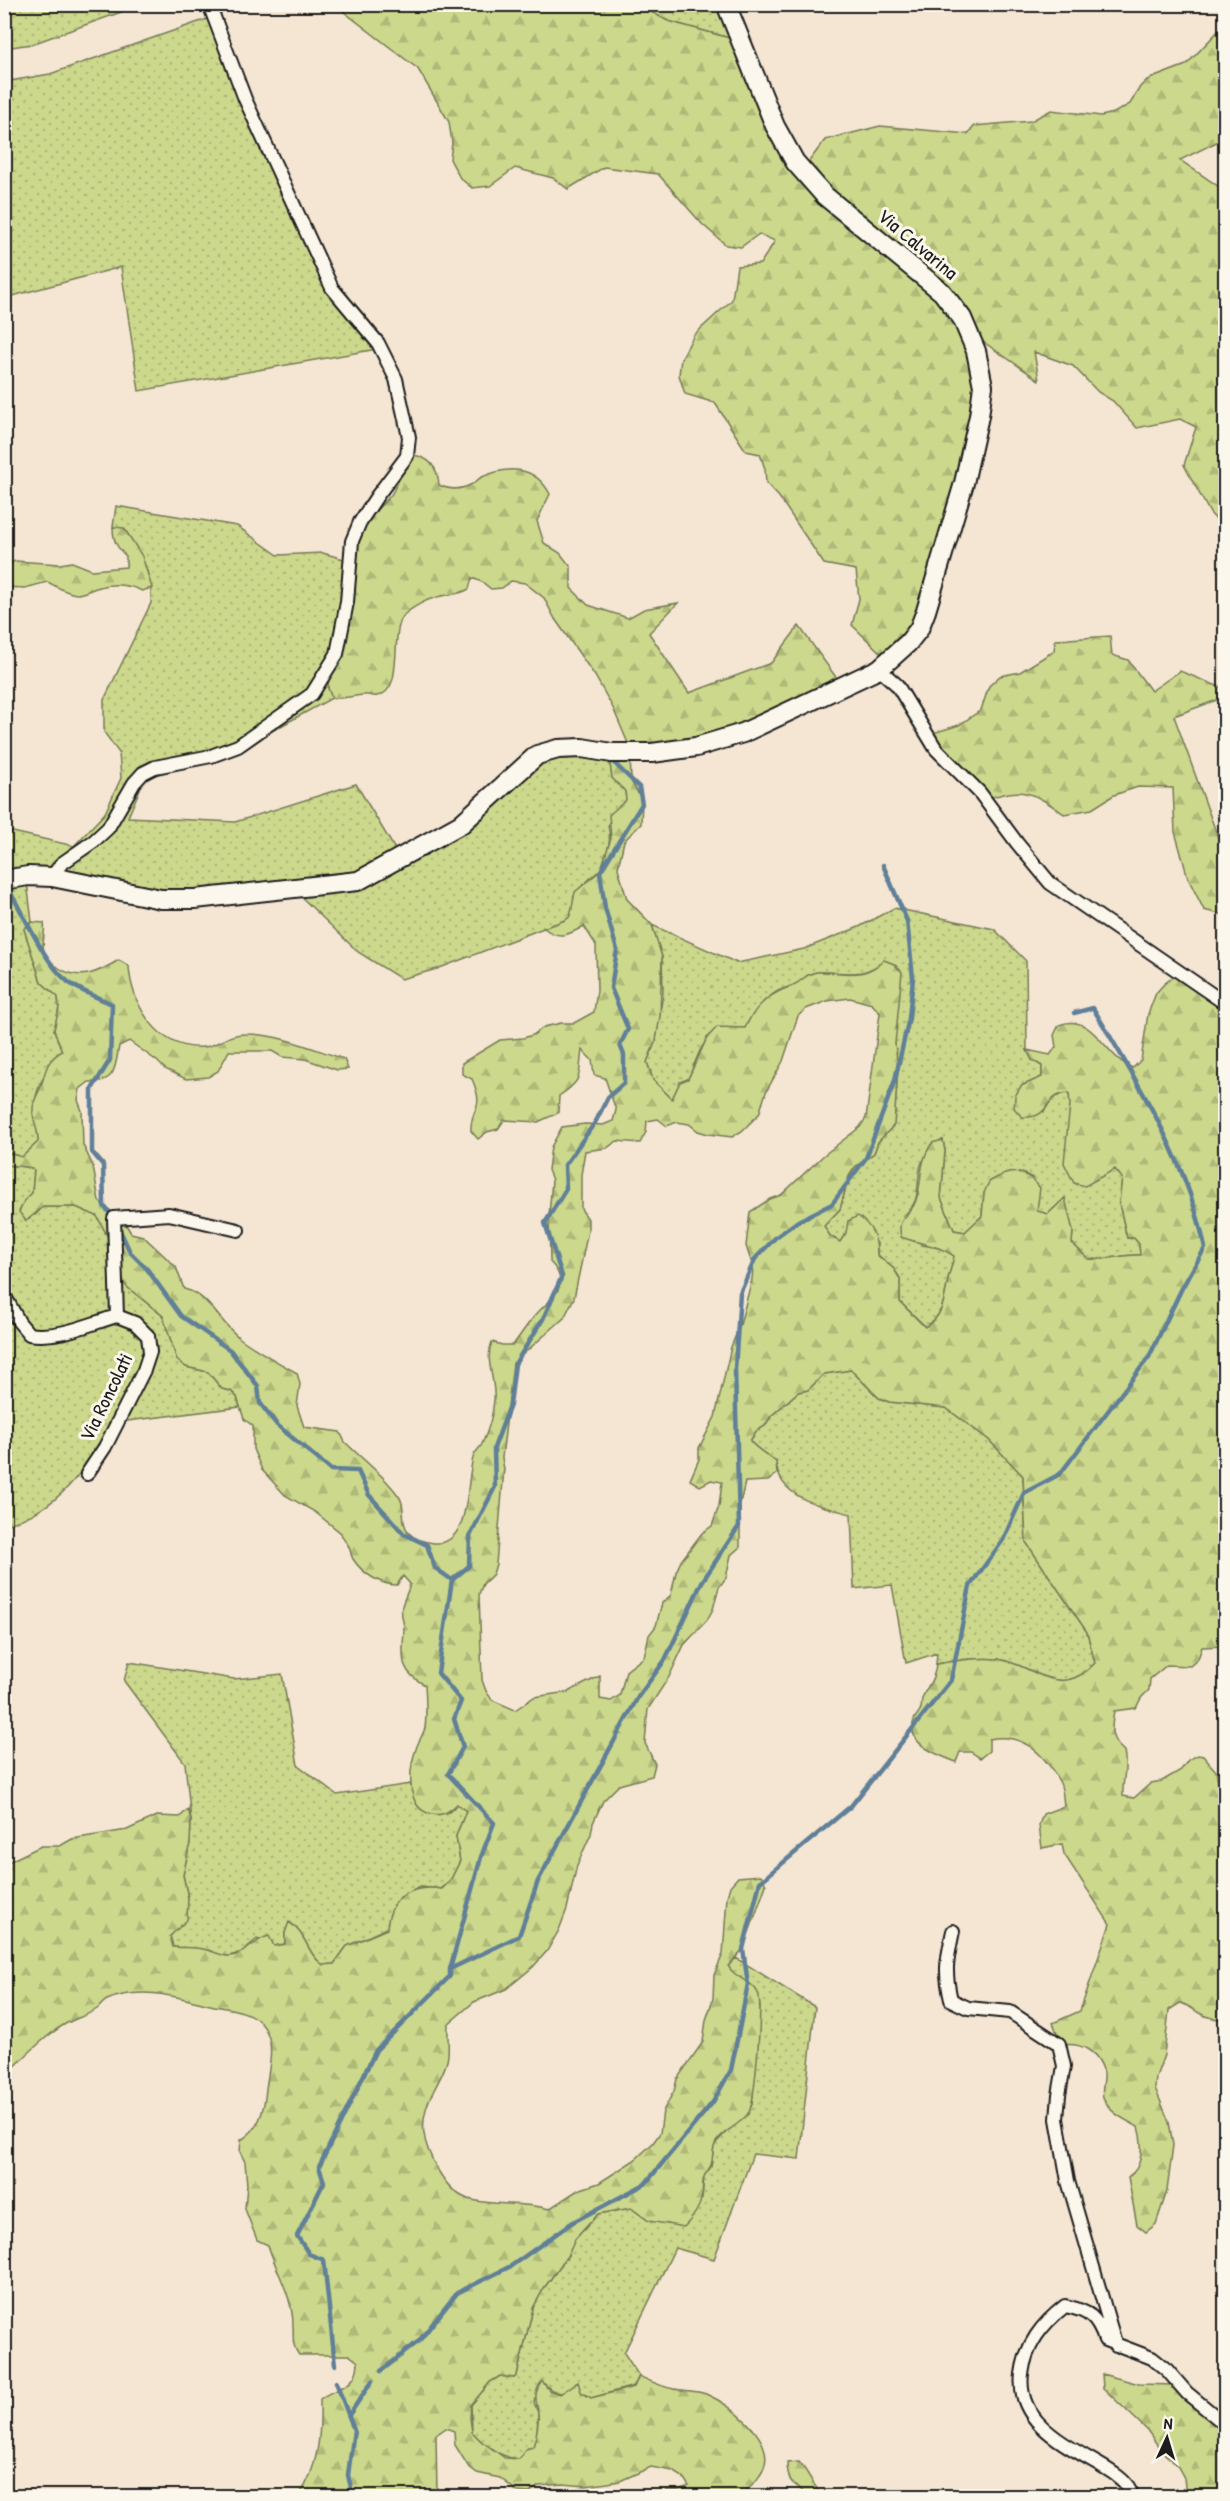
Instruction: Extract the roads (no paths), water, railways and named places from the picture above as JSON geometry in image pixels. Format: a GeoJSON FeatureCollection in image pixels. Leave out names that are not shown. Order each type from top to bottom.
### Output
{"type":"FeatureCollection","features":[{"type":"Feature","properties":{"kind":"street"},"geometry":{"type":"LineString","coordinates":[[51,877],[61,864],[94,841],[108,828],[134,783],[143,773],[155,767],[211,756],[238,746],[312,694],[337,654],[347,602],[352,541],[360,522],[407,456],[409,437],[396,379],[378,343],[332,288],[245,99],[209,4]]}},
{"type":"Feature","properties":{"kind":"street","name":"Via Calvarina"},"geometry":{"type":"LineString","coordinates":[[4,880],[28,876],[51,877],[161,898],[195,899],[358,881],[461,824],[537,755],[558,749],[582,748],[612,753],[652,753],[696,747],[743,733],[879,669],[908,643],[919,629],[926,611],[964,483],[977,428],[983,386],[976,351],[962,318],[942,292],[825,196],[795,162],[775,126],[726,4]]}},
{"type":"Feature","properties":{"kind":"street"},"geometry":{"type":"LineString","coordinates":[[879,669],[897,685],[936,748],[980,794],[1050,883],[1226,1004]]}},
{"type":"Feature","properties":{"kind":"street"},"geometry":{"type":"LineString","coordinates":[[4,1294],[19,1322],[29,1334],[41,1336],[63,1332],[117,1316],[114,1218],[169,1214],[238,1230]]}},
{"type":"Feature","properties":{"kind":"street","name":"Via Roncolati"},"geometry":{"type":"LineString","coordinates":[[87,1474],[105,1447],[144,1370],[150,1352],[148,1336],[135,1323],[117,1316]]}},
{"type":"Feature","properties":{"kind":"street"},"geometry":{"type":"LineString","coordinates":[[953,1931],[946,1957],[946,1978],[951,2000],[968,2008],[1010,2012],[1059,2044],[1064,2066],[1057,2119],[1068,2181],[1116,2346]]}},
{"type":"Feature","properties":{"kind":"street"},"geometry":{"type":"LineString","coordinates":[[1132,2496],[1131,2491],[1117,2477],[1061,2443],[1026,2408],[1021,2386],[1024,2361],[1033,2338],[1049,2319],[1065,2306],[1082,2309],[1099,2322],[1105,2340],[1152,2358],[1167,2370],[1187,2393],[1226,2425]]}},
{"type":"Feature","properties":{"kind":"waterway"},"geometry":{"type":"LineString","coordinates":[[335,2365],[324,2260],[309,2254],[297,2236],[324,2182],[319,2167],[376,2050],[450,1976],[481,1857],[494,1823],[448,1774],[463,1747],[454,1719],[461,1701],[438,1673],[452,1580],[469,1566],[470,1536],[495,1487],[494,1448],[510,1405],[515,1364],[543,1319],[562,1276],[545,1223],[566,1189],[565,1165],[596,1121],[608,1097],[624,1083],[624,1055],[620,1045],[628,1029],[611,988],[617,950],[605,908],[600,872],[642,804],[639,787],[611,760]]}},
{"type":"Feature","properties":{"kind":"waterway"},"geometry":{"type":"LineString","coordinates":[[450,1969],[519,1936],[538,1881],[638,1697],[665,1660],[702,1582],[739,1526],[735,1369],[740,1293],[755,1259],[776,1237],[798,1221],[832,1204],[866,1158],[895,1080],[909,1018],[913,978],[907,921],[883,865]]}},
{"type":"Feature","properties":{"kind":"waterway"},"geometry":{"type":"LineString","coordinates":[[5,884],[41,948],[57,971],[76,987],[112,1004],[110,1060],[92,1089],[92,1152],[103,1165],[104,1206],[114,1218]]}},
{"type":"Feature","properties":{"kind":"waterway"},"geometry":{"type":"LineString","coordinates":[[381,2371],[419,2341],[457,2293],[511,2266],[573,2222],[645,2184],[713,2102],[731,2070],[748,1984],[743,1949],[760,1882],[851,1806],[951,1680],[970,1586],[1003,1540],[1024,1493],[1060,1474],[1149,1357],[1182,1288],[1205,1248],[1187,1185],[1144,1094],[1093,1008],[1074,1013]]}},
{"type":"Feature","properties":{"kind":"waterway"},"geometry":{"type":"LineString","coordinates":[[118,1226],[130,1252],[147,1269],[181,1316],[230,1350],[258,1386],[260,1403],[277,1425],[331,1470],[358,1471],[369,1495],[404,1534],[427,1545],[435,1568],[452,1580]]}},
{"type":"Feature","properties":{"kind":"waterway"},"geometry":{"type":"LineString","coordinates":[[349,2415],[372,2381]]}},
{"type":"Feature","properties":{"kind":"waterway"},"geometry":{"type":"LineString","coordinates":[[336,2382],[354,2430],[348,2475],[353,2496]]}}]}
